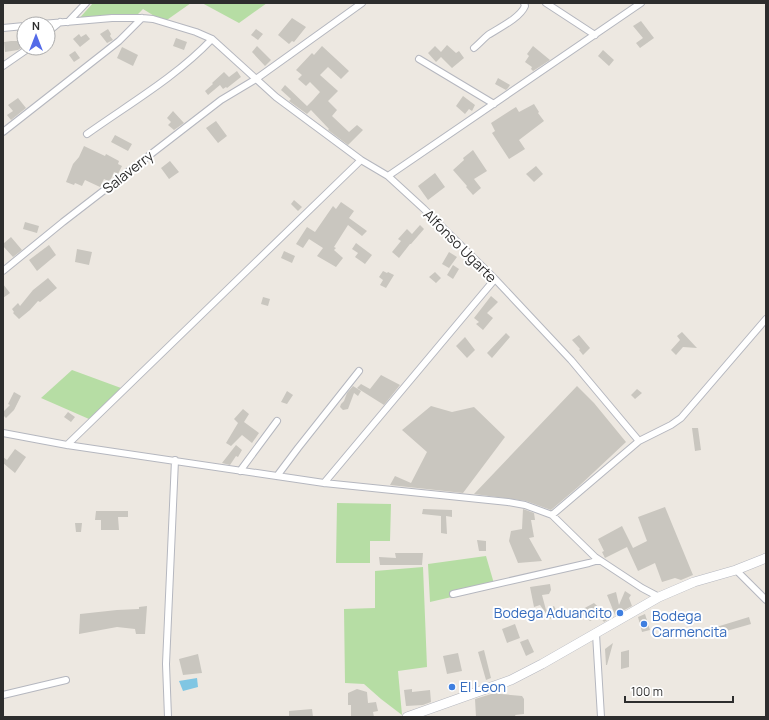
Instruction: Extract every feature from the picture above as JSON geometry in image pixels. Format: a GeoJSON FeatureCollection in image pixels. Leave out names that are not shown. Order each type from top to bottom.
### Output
{"type":"FeatureCollection","features":[{"type":"Feature","properties":{"kind":"main road"},"geometry":{"type":"LineString","coordinates":[[408,717],[495,686],[542,664],[659,598],[694,582],[736,570],[766,558]]}},
{"type":"Feature","properties":{"kind":"street"},"geometry":{"type":"LineString","coordinates":[[68,22],[86,3]]}},
{"type":"Feature","properties":{"kind":"street","name":"Salaverry"},"geometry":{"type":"LineString","coordinates":[[3,271],[63,222],[215,104],[256,79],[362,3]]}},
{"type":"Feature","properties":{"kind":"street"},"geometry":{"type":"LineString","coordinates":[[474,48],[487,36],[504,26],[523,10],[525,6],[524,3]]}},
{"type":"Feature","properties":{"kind":"street"},"geometry":{"type":"LineString","coordinates":[[546,3],[595,35]]}},
{"type":"Feature","properties":{"kind":"street"},"geometry":{"type":"LineString","coordinates":[[388,176],[641,3]]}},
{"type":"Feature","properties":{"kind":"street"},"geometry":{"type":"LineString","coordinates":[[56,22],[112,18],[153,19],[212,39],[196,56],[154,88],[87,134]]}},
{"type":"Feature","properties":{"kind":"street"},"geometry":{"type":"LineString","coordinates":[[3,132],[119,41],[142,18]]}},
{"type":"Feature","properties":{"kind":"street"},"geometry":{"type":"LineString","coordinates":[[56,25],[60,22]]}},
{"type":"Feature","properties":{"kind":"street"},"geometry":{"type":"LineString","coordinates":[[3,28],[16,27]]}},
{"type":"Feature","properties":{"kind":"street","name":"Alfonso Ugarte"},"geometry":{"type":"LineString","coordinates":[[212,39],[276,97],[361,160],[388,176],[424,209],[495,279],[571,360],[639,441]]}},
{"type":"Feature","properties":{"kind":"street"},"geometry":{"type":"LineString","coordinates":[[3,66],[17,56]]}},
{"type":"Feature","properties":{"kind":"street"},"geometry":{"type":"LineString","coordinates":[[420,59],[494,104]]}},
{"type":"Feature","properties":{"kind":"street"},"geometry":{"type":"LineString","coordinates":[[67,445],[361,160]]}},
{"type":"Feature","properties":{"kind":"street"},"geometry":{"type":"LineString","coordinates":[[324,483],[495,279]]}},
{"type":"Feature","properties":{"kind":"street"},"geometry":{"type":"LineString","coordinates":[[552,515],[639,441],[671,425],[681,418],[766,319]]}},
{"type":"Feature","properties":{"kind":"street"},"geometry":{"type":"LineString","coordinates":[[277,476],[359,371]]}},
{"type":"Feature","properties":{"kind":"street"},"geometry":{"type":"LineString","coordinates":[[240,471],[277,421]]}},
{"type":"Feature","properties":{"kind":"street"},"geometry":{"type":"LineString","coordinates":[[3,433],[67,445],[324,483],[508,502],[524,505],[552,515],[599,560],[659,598]]}},
{"type":"Feature","properties":{"kind":"street"},"geometry":{"type":"LineString","coordinates":[[168,717],[166,664],[175,460]]}},
{"type":"Feature","properties":{"kind":"street"},"geometry":{"type":"LineString","coordinates":[[453,594],[599,560]]}},
{"type":"Feature","properties":{"kind":"street"},"geometry":{"type":"LineString","coordinates":[[736,570],[766,600]]}},
{"type":"Feature","properties":{"kind":"street"},"geometry":{"type":"LineString","coordinates":[[596,634],[601,717]]}},
{"type":"Feature","properties":{"kind":"street"},"geometry":{"type":"LineString","coordinates":[[3,695],[66,680]]}},
{"type":"Feature","properties":{"kind":"green space"},"geometry":{"type":"Polygon","coordinates":[[[93,3],[191,3],[164,22],[143,9],[132,20],[76,22],[93,3]]]}},
{"type":"Feature","properties":{"kind":"green space"},"geometry":{"type":"Polygon","coordinates":[[[202,3],[267,3],[239,23],[202,3]]]}},
{"type":"Feature","properties":{"kind":"green space"},"geometry":{"type":"Polygon","coordinates":[[[72,370],[121,388],[89,419],[41,398],[72,370]]]}},
{"type":"Feature","properties":{"kind":"green space"},"geometry":{"type":"Polygon","coordinates":[[[337,503],[391,504],[390,541],[370,541],[370,563],[336,563],[337,503]]]}},
{"type":"Feature","properties":{"kind":"green space"},"geometry":{"type":"Polygon","coordinates":[[[486,556],[495,587],[430,602],[428,564],[486,556]]]}},
{"type":"Feature","properties":{"kind":"green space"},"geometry":{"type":"Polygon","coordinates":[[[423,567],[427,667],[398,671],[402,715],[364,684],[345,683],[344,609],[375,608],[375,571],[423,567]]]}},
{"type":"Feature","properties":{"kind":"water"},"geometry":{"type":"Polygon","coordinates":[[[197,678],[198,687],[183,691],[179,681],[197,678]]]}},
{"type":"Feature","properties":{"kind":"building"},"geometry":{"type":"Polygon","coordinates":[[[292,18],[306,27],[294,42],[292,41],[289,44],[278,35],[292,18]]]}},
{"type":"Feature","properties":{"kind":"building"},"geometry":{"type":"Polygon","coordinates":[[[641,21],[654,38],[640,48],[636,43],[643,38],[633,26],[641,21]]]}},
{"type":"Feature","properties":{"kind":"building"},"geometry":{"type":"Polygon","coordinates":[[[108,29],[113,40],[107,43],[100,34],[108,29]]]}},
{"type":"Feature","properties":{"kind":"building"},"geometry":{"type":"Polygon","coordinates":[[[256,29],[263,34],[258,40],[251,35],[256,29]]]}},
{"type":"Feature","properties":{"kind":"building"},"geometry":{"type":"Polygon","coordinates":[[[79,34],[81,37],[86,34],[90,39],[80,47],[73,39],[79,34]]]}},
{"type":"Feature","properties":{"kind":"building"},"geometry":{"type":"Polygon","coordinates":[[[176,38],[187,42],[184,50],[173,46],[176,38]]]}},
{"type":"Feature","properties":{"kind":"building"},"geometry":{"type":"Polygon","coordinates":[[[16,41],[16,50],[5,52],[4,42],[16,41]]]}},
{"type":"Feature","properties":{"kind":"building"},"geometry":{"type":"Polygon","coordinates":[[[447,45],[456,53],[459,51],[464,58],[452,68],[441,57],[436,62],[428,53],[435,46],[441,52],[447,45]]]}},
{"type":"Feature","properties":{"kind":"building"},"geometry":{"type":"Polygon","coordinates":[[[257,46],[271,60],[265,66],[252,52],[257,46]]]}},
{"type":"Feature","properties":{"kind":"building"},"geometry":{"type":"Polygon","coordinates":[[[322,46],[349,71],[341,79],[328,67],[320,75],[338,91],[328,101],[337,110],[332,116],[349,132],[357,125],[363,130],[348,145],[328,130],[329,129],[311,110],[307,114],[289,101],[291,99],[281,90],[285,85],[307,106],[313,100],[320,92],[310,82],[306,86],[298,79],[302,75],[296,70],[312,53],[314,55],[322,46]]]}},
{"type":"Feature","properties":{"kind":"building"},"geometry":{"type":"Polygon","coordinates":[[[533,46],[550,60],[533,71],[531,69],[532,67],[525,62],[529,56],[527,54],[533,46]]]}},
{"type":"Feature","properties":{"kind":"building"},"geometry":{"type":"Polygon","coordinates":[[[122,47],[138,55],[133,66],[117,58],[122,47]]]}},
{"type":"Feature","properties":{"kind":"building"},"geometry":{"type":"Polygon","coordinates":[[[603,50],[614,60],[609,66],[598,56],[603,50]]]}},
{"type":"Feature","properties":{"kind":"building"},"geometry":{"type":"Polygon","coordinates":[[[75,51],[80,58],[74,62],[69,55],[75,51]]]}},
{"type":"Feature","properties":{"kind":"building"},"geometry":{"type":"Polygon","coordinates":[[[237,71],[241,77],[227,88],[226,87],[223,89],[220,85],[208,95],[205,91],[224,72],[229,77],[237,71]]]}},
{"type":"Feature","properties":{"kind":"building"},"geometry":{"type":"Polygon","coordinates":[[[498,78],[510,85],[506,90],[495,84],[498,78]]]}},
{"type":"Feature","properties":{"kind":"building"},"geometry":{"type":"Polygon","coordinates":[[[463,96],[475,105],[472,111],[469,109],[465,114],[456,106],[463,96]]]}},
{"type":"Feature","properties":{"kind":"building"},"geometry":{"type":"Polygon","coordinates":[[[18,98],[26,108],[11,120],[7,115],[13,111],[8,105],[18,98]]]}},
{"type":"Feature","properties":{"kind":"building"},"geometry":{"type":"Polygon","coordinates":[[[534,104],[544,121],[519,140],[525,149],[509,159],[492,133],[495,131],[491,123],[516,107],[519,112],[534,104]]]}},
{"type":"Feature","properties":{"kind":"building"},"geometry":{"type":"Polygon","coordinates":[[[173,111],[184,123],[174,130],[168,125],[171,122],[167,118],[173,111]]]}},
{"type":"Feature","properties":{"kind":"building"},"geometry":{"type":"Polygon","coordinates":[[[216,121],[227,136],[218,143],[206,128],[216,121]]]}},
{"type":"Feature","properties":{"kind":"building"},"geometry":{"type":"Polygon","coordinates":[[[115,135],[132,144],[128,151],[111,142],[115,135]]]}},
{"type":"Feature","properties":{"kind":"building"},"geometry":{"type":"Polygon","coordinates":[[[84,146],[105,156],[106,154],[119,161],[118,164],[122,166],[118,174],[114,172],[111,179],[108,181],[104,179],[100,187],[85,180],[82,186],[75,183],[74,185],[66,182],[73,164],[79,157],[84,146]]]}},
{"type":"Feature","properties":{"kind":"building"},"geometry":{"type":"Polygon","coordinates":[[[473,150],[487,171],[474,179],[481,188],[473,195],[453,170],[464,160],[463,158],[473,150]]]}},
{"type":"Feature","properties":{"kind":"building"},"geometry":{"type":"Polygon","coordinates":[[[170,161],[179,172],[169,179],[161,168],[170,161]]]}},
{"type":"Feature","properties":{"kind":"building"},"geometry":{"type":"Polygon","coordinates":[[[536,166],[543,174],[534,182],[526,174],[536,166]]]}},
{"type":"Feature","properties":{"kind":"building"},"geometry":{"type":"Polygon","coordinates":[[[435,173],[445,187],[428,200],[418,186],[435,173]]]}},
{"type":"Feature","properties":{"kind":"building"},"geometry":{"type":"Polygon","coordinates":[[[294,200],[302,207],[298,211],[291,204],[294,200]]]}},
{"type":"Feature","properties":{"kind":"building"},"geometry":{"type":"Polygon","coordinates":[[[341,202],[354,211],[349,218],[367,231],[362,236],[348,225],[334,247],[336,248],[334,250],[343,258],[336,267],[317,256],[323,248],[309,239],[303,248],[296,244],[307,227],[315,232],[333,206],[336,209],[341,202]]]}},
{"type":"Feature","properties":{"kind":"building"},"geometry":{"type":"Polygon","coordinates":[[[25,222],[39,226],[37,233],[23,229],[25,222]]]}},
{"type":"Feature","properties":{"kind":"building"},"geometry":{"type":"Polygon","coordinates":[[[420,225],[424,229],[399,258],[392,252],[401,241],[398,239],[407,229],[412,234],[420,225]]]}},
{"type":"Feature","properties":{"kind":"building"},"geometry":{"type":"Polygon","coordinates":[[[11,237],[22,250],[13,257],[3,246],[3,244],[11,237]]]}},
{"type":"Feature","properties":{"kind":"building"},"geometry":{"type":"Polygon","coordinates":[[[356,243],[372,255],[365,264],[355,257],[358,253],[352,249],[356,243]]]}},
{"type":"Feature","properties":{"kind":"building"},"geometry":{"type":"Polygon","coordinates":[[[49,245],[56,255],[37,271],[29,260],[49,245]]]}},
{"type":"Feature","properties":{"kind":"building"},"geometry":{"type":"Polygon","coordinates":[[[77,249],[92,252],[89,265],[75,262],[77,249]]]}},
{"type":"Feature","properties":{"kind":"building"},"geometry":{"type":"Polygon","coordinates":[[[284,251],[295,256],[292,263],[281,258],[284,251]]]}},
{"type":"Feature","properties":{"kind":"building"},"geometry":{"type":"Polygon","coordinates":[[[449,252],[457,257],[449,268],[442,264],[449,252]]]}},
{"type":"Feature","properties":{"kind":"building"},"geometry":{"type":"Polygon","coordinates":[[[453,265],[459,269],[453,279],[447,275],[453,265]]]}},
{"type":"Feature","properties":{"kind":"building"},"geometry":{"type":"Polygon","coordinates":[[[383,271],[394,275],[386,288],[380,285],[383,280],[379,277],[383,271]]]}},
{"type":"Feature","properties":{"kind":"building"},"geometry":{"type":"Polygon","coordinates":[[[435,272],[441,278],[436,283],[429,277],[435,272]]]}},
{"type":"Feature","properties":{"kind":"building"},"geometry":{"type":"Polygon","coordinates":[[[48,278],[57,288],[40,302],[38,301],[19,319],[13,313],[14,312],[12,309],[18,303],[20,306],[33,290],[48,278]]]}},
{"type":"Feature","properties":{"kind":"building"},"geometry":{"type":"Polygon","coordinates":[[[3,284],[10,293],[3,298],[3,284]]]}},
{"type":"Feature","properties":{"kind":"building"},"geometry":{"type":"Polygon","coordinates":[[[491,296],[498,302],[487,313],[493,318],[483,330],[476,324],[479,322],[474,318],[491,296]]]}},
{"type":"Feature","properties":{"kind":"building"},"geometry":{"type":"Polygon","coordinates":[[[263,297],[270,299],[268,306],[261,304],[263,297]]]}},
{"type":"Feature","properties":{"kind":"building"},"geometry":{"type":"Polygon","coordinates":[[[682,332],[697,348],[683,347],[676,355],[671,350],[680,340],[677,336],[682,332]]]}},
{"type":"Feature","properties":{"kind":"building"},"geometry":{"type":"Polygon","coordinates":[[[506,333],[510,337],[492,358],[487,353],[506,333]]]}},
{"type":"Feature","properties":{"kind":"building"},"geometry":{"type":"Polygon","coordinates":[[[579,335],[590,348],[583,355],[572,340],[579,335]]]}},
{"type":"Feature","properties":{"kind":"building"},"geometry":{"type":"Polygon","coordinates":[[[465,337],[475,350],[467,358],[456,346],[465,337]]]}},
{"type":"Feature","properties":{"kind":"building"},"geometry":{"type":"Polygon","coordinates":[[[381,375],[400,385],[384,405],[357,388],[361,384],[370,389],[381,375]]]}},
{"type":"Feature","properties":{"kind":"building"},"geometry":{"type":"Polygon","coordinates":[[[353,386],[361,391],[358,396],[354,393],[348,409],[343,410],[340,407],[341,404],[353,386]]]}},
{"type":"Feature","properties":{"kind":"building"},"geometry":{"type":"Polygon","coordinates":[[[577,386],[594,403],[626,442],[551,510],[526,501],[474,494],[577,386]]]}},
{"type":"Feature","properties":{"kind":"building"},"geometry":{"type":"Polygon","coordinates":[[[637,389],[642,393],[635,399],[631,395],[637,389]]]}},
{"type":"Feature","properties":{"kind":"building"},"geometry":{"type":"Polygon","coordinates":[[[287,391],[293,395],[287,404],[281,402],[287,391]]]}},
{"type":"Feature","properties":{"kind":"building"},"geometry":{"type":"Polygon","coordinates":[[[14,392],[21,396],[14,410],[6,418],[3,415],[3,412],[10,405],[8,404],[14,392]]]}},
{"type":"Feature","properties":{"kind":"building"},"geometry":{"type":"Polygon","coordinates":[[[431,406],[452,412],[474,407],[505,437],[463,493],[390,485],[395,476],[411,483],[427,452],[402,430],[431,406]]]}},
{"type":"Feature","properties":{"kind":"building"},"geometry":{"type":"Polygon","coordinates":[[[243,409],[249,414],[244,422],[259,433],[252,443],[242,435],[231,446],[226,443],[238,423],[234,419],[243,409]]]}},
{"type":"Feature","properties":{"kind":"building"},"geometry":{"type":"Polygon","coordinates":[[[68,412],[75,417],[71,422],[64,417],[68,412]]]}},
{"type":"Feature","properties":{"kind":"building"},"geometry":{"type":"Polygon","coordinates":[[[692,428],[698,428],[701,450],[695,451],[692,428]]]}},
{"type":"Feature","properties":{"kind":"building"},"geometry":{"type":"Polygon","coordinates":[[[236,445],[242,450],[238,457],[236,456],[230,465],[222,463],[236,445]]]}},
{"type":"Feature","properties":{"kind":"building"},"geometry":{"type":"Polygon","coordinates":[[[15,449],[26,457],[15,473],[3,463],[3,457],[7,460],[15,449]]]}},
{"type":"Feature","properties":{"kind":"building"},"geometry":{"type":"Polygon","coordinates":[[[665,507],[693,575],[681,580],[675,578],[662,582],[655,563],[638,571],[627,547],[605,558],[602,552],[604,551],[598,539],[622,526],[633,548],[647,541],[638,517],[665,507]]]}},
{"type":"Feature","properties":{"kind":"building"},"geometry":{"type":"Polygon","coordinates":[[[423,509],[452,510],[452,517],[446,516],[447,534],[441,533],[441,516],[422,514],[423,509]]]}},
{"type":"Feature","properties":{"kind":"building"},"geometry":{"type":"Polygon","coordinates":[[[523,509],[534,513],[535,520],[531,520],[534,537],[529,538],[542,561],[518,563],[509,541],[511,531],[522,529],[523,509]]]}},
{"type":"Feature","properties":{"kind":"building"},"geometry":{"type":"Polygon","coordinates":[[[96,511],[128,511],[128,517],[118,517],[119,530],[101,530],[101,520],[95,520],[96,511]]]}},
{"type":"Feature","properties":{"kind":"building"},"geometry":{"type":"Polygon","coordinates":[[[75,523],[82,523],[81,532],[76,532],[75,523]]]}},
{"type":"Feature","properties":{"kind":"building"},"geometry":{"type":"Polygon","coordinates":[[[477,540],[486,541],[486,551],[479,551],[477,540]]]}},
{"type":"Feature","properties":{"kind":"building"},"geometry":{"type":"Polygon","coordinates":[[[395,553],[423,553],[422,565],[380,565],[379,557],[396,558],[395,553]]]}},
{"type":"Feature","properties":{"kind":"building"},"geometry":{"type":"Polygon","coordinates":[[[550,584],[551,590],[549,594],[542,595],[546,610],[554,606],[558,614],[550,619],[540,605],[534,607],[530,587],[550,584]]]}},
{"type":"Feature","properties":{"kind":"building"},"geometry":{"type":"Polygon","coordinates":[[[625,591],[631,595],[629,598],[632,606],[615,615],[607,595],[616,592],[619,605],[625,591]]]}},
{"type":"Feature","properties":{"kind":"building"},"geometry":{"type":"Polygon","coordinates":[[[594,603],[610,618],[604,622],[599,616],[590,621],[579,611],[594,603]]]}},
{"type":"Feature","properties":{"kind":"building"},"geometry":{"type":"Polygon","coordinates":[[[147,606],[145,634],[136,634],[135,629],[117,627],[79,634],[80,614],[139,609],[139,607],[147,606]]]}},
{"type":"Feature","properties":{"kind":"building","name":"Bodega Carmencita"},"geometry":{"type":"Polygon","coordinates":[[[645,614],[650,630],[642,632],[638,617],[645,614]]]}},
{"type":"Feature","properties":{"kind":"building"},"geometry":{"type":"Polygon","coordinates":[[[749,617],[751,624],[702,638],[700,632],[749,617]]]}},
{"type":"Feature","properties":{"kind":"building"},"geometry":{"type":"Polygon","coordinates":[[[515,624],[520,638],[507,643],[502,629],[515,624]]]}},
{"type":"Feature","properties":{"kind":"building"},"geometry":{"type":"Polygon","coordinates":[[[528,639],[534,652],[526,656],[520,642],[528,639]]]}},
{"type":"Feature","properties":{"kind":"building"},"geometry":{"type":"Polygon","coordinates":[[[613,643],[607,665],[606,665],[605,649],[613,643]]]}},
{"type":"Feature","properties":{"kind":"building"},"geometry":{"type":"Polygon","coordinates":[[[484,650],[491,678],[486,680],[478,652],[484,650]]]}},
{"type":"Feature","properties":{"kind":"building"},"geometry":{"type":"Polygon","coordinates":[[[629,650],[629,667],[621,669],[621,652],[629,650]]]}},
{"type":"Feature","properties":{"kind":"building"},"geometry":{"type":"Polygon","coordinates":[[[458,653],[462,671],[447,674],[443,656],[458,653]]]}},
{"type":"Feature","properties":{"kind":"building"},"geometry":{"type":"Polygon","coordinates":[[[198,654],[202,673],[183,675],[179,659],[198,654]]]}},
{"type":"Feature","properties":{"kind":"building"},"geometry":{"type":"Polygon","coordinates":[[[357,689],[367,692],[368,703],[376,702],[378,711],[373,712],[374,717],[351,717],[351,705],[348,705],[348,693],[357,689]]]}},
{"type":"Feature","properties":{"kind":"building"},"geometry":{"type":"Polygon","coordinates":[[[412,689],[412,692],[430,690],[431,702],[423,705],[406,706],[404,690],[412,689]]]}},
{"type":"Feature","properties":{"kind":"building"},"geometry":{"type":"Polygon","coordinates":[[[501,691],[501,694],[522,696],[524,699],[524,714],[515,715],[516,717],[476,717],[475,699],[501,691]]]}},
{"type":"Feature","properties":{"kind":"building"},"geometry":{"type":"Polygon","coordinates":[[[312,709],[313,717],[289,717],[289,711],[312,709]]]}},
{"type":"Feature","properties":{"kind":"place","name":"Bodega Aduancito"},"geometry":{"type":"Point","coordinates":[620,613]}},
{"type":"Feature","properties":{"kind":"place","name":"Bodega Carmencita"},"geometry":{"type":"Point","coordinates":[644,624]}},
{"type":"Feature","properties":{"kind":"place","name":"El Leon"},"geometry":{"type":"Point","coordinates":[452,687]}}]}
